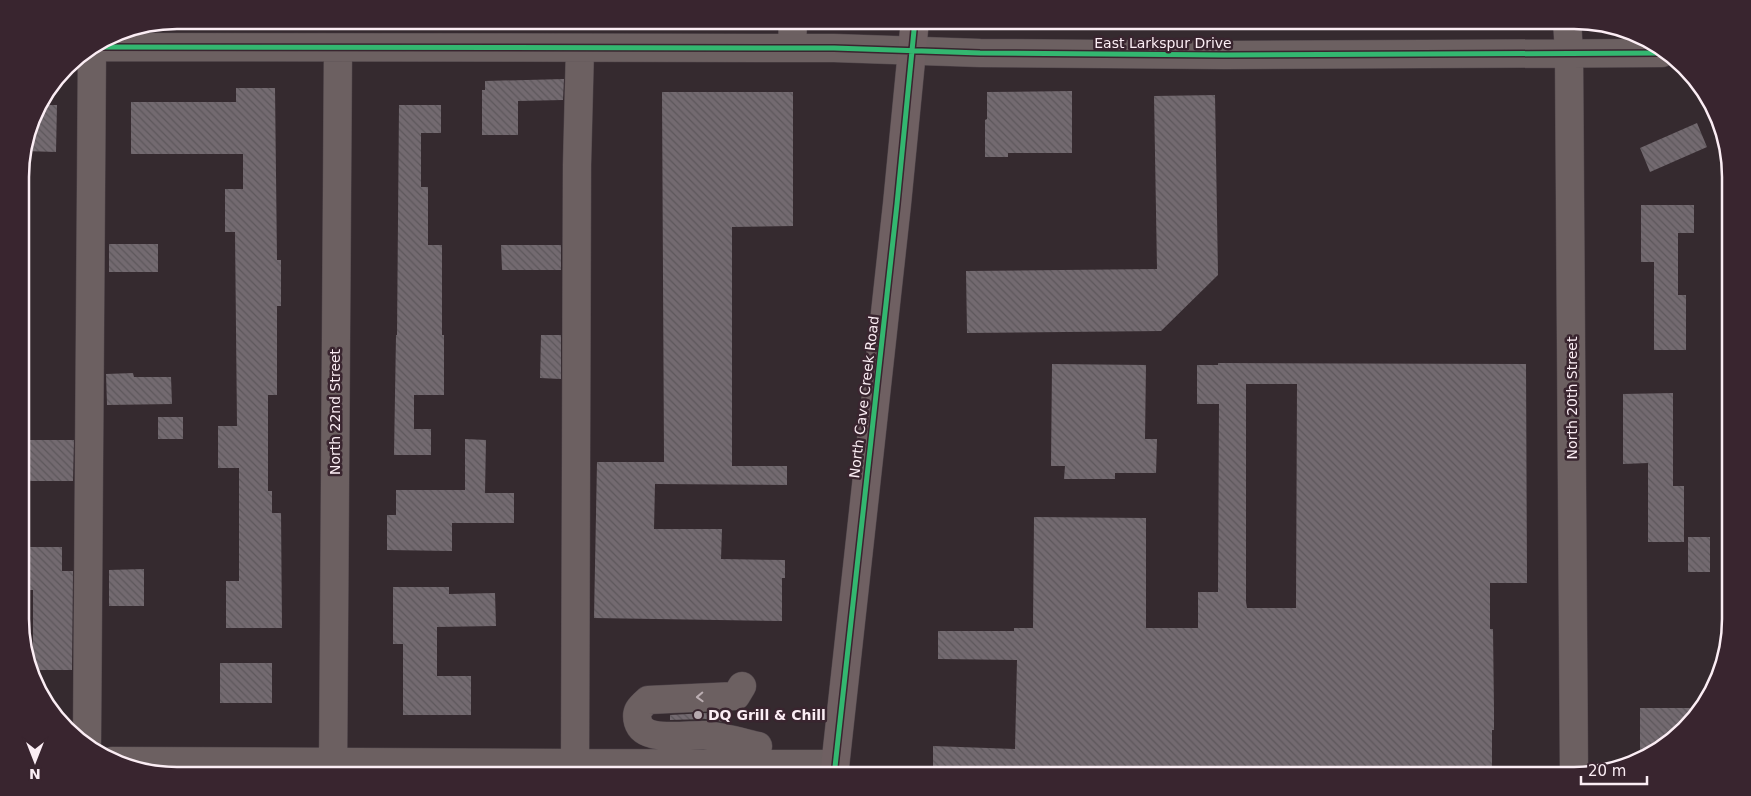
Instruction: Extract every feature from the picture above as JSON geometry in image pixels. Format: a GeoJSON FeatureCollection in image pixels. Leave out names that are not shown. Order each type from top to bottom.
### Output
{"type":"FeatureCollection","features":[{"type":"Feature","properties":{"kind":"main road","name":"North Cave Creek Road"},"geometry":{"type":"LineString","coordinates":[[834,767],[914,29]]}},
{"type":"Feature","properties":{"kind":"street"},"geometry":{"type":"LineString","coordinates":[[792,48],[793,29]]}},
{"type":"Feature","properties":{"kind":"street","name":"North 20th Street"},"geometry":{"type":"LineString","coordinates":[[1568,29],[1574,767]]}},
{"type":"Feature","properties":{"kind":"street","name":"East Larkspur Drive"},"geometry":{"type":"LineString","coordinates":[[106,47],[792,48],[1224,55],[1654,53]]}},
{"type":"Feature","properties":{"kind":"street","name":"North 22nd Street"},"geometry":{"type":"LineString","coordinates":[[333,767],[338,48]]}},
{"type":"Feature","properties":{"kind":"street"},"geometry":{"type":"LineString","coordinates":[[575,767],[577,164],[580,48]]}},
{"type":"Feature","properties":{"kind":"street"},"geometry":{"type":"LineString","coordinates":[[87,737],[92,56]]}},
{"type":"Feature","properties":{"kind":"street"},"geometry":{"type":"LineString","coordinates":[[742,686],[736,696],[648,700],[638,708],[639,724],[647,733],[659,736],[704,735],[758,746]]}},
{"type":"Feature","properties":{"kind":"street"},"geometry":{"type":"LineString","coordinates":[[141,762],[278,767]]}},
{"type":"Feature","properties":{"kind":"building"},"geometry":{"type":"Polygon","coordinates":[[[564,79],[563,100],[518,101],[518,135],[482,135],[482,90],[485,90],[485,81],[564,79]]]}},
{"type":"Feature","properties":{"kind":"building"},"geometry":{"type":"Polygon","coordinates":[[[236,88],[275,88],[277,260],[281,260],[281,306],[277,306],[277,395],[268,395],[268,491],[272,491],[272,513],[281,513],[282,628],[226,628],[226,581],[239,581],[239,468],[218,468],[218,426],[237,426],[235,232],[225,232],[225,189],[243,189],[243,154],[131,154],[131,102],[236,102],[236,88]]]}},
{"type":"Feature","properties":{"kind":"building"},"geometry":{"type":"Polygon","coordinates":[[[1072,91],[1072,153],[1008,153],[1008,157],[985,157],[987,92],[1072,91]]]}},
{"type":"Feature","properties":{"kind":"building"},"geometry":{"type":"Polygon","coordinates":[[[662,92],[793,92],[793,226],[732,227],[732,466],[787,466],[787,485],[655,484],[654,529],[722,529],[721,559],[785,560],[785,578],[782,578],[782,621],[594,618],[597,462],[664,462],[662,92]]]}},
{"type":"Feature","properties":{"kind":"building"},"geometry":{"type":"Polygon","coordinates":[[[1215,95],[1218,275],[1161,331],[967,333],[966,271],[1157,269],[1154,96],[1215,95]]]}},
{"type":"Feature","properties":{"kind":"building"},"geometry":{"type":"Polygon","coordinates":[[[48,105],[57,105],[56,152],[31,151],[40,120],[48,105]]]}},
{"type":"Feature","properties":{"kind":"building"},"geometry":{"type":"Polygon","coordinates":[[[399,105],[441,105],[441,133],[421,133],[421,187],[428,187],[428,245],[442,245],[444,395],[414,395],[414,429],[431,429],[431,455],[394,455],[399,105]]]}},
{"type":"Feature","properties":{"kind":"building"},"geometry":{"type":"Polygon","coordinates":[[[1697,123],[1707,147],[1650,172],[1640,148],[1697,123]]]}},
{"type":"Feature","properties":{"kind":"building"},"geometry":{"type":"Polygon","coordinates":[[[1641,205],[1694,205],[1694,233],[1678,233],[1678,295],[1686,295],[1686,350],[1654,350],[1654,262],[1641,262],[1641,205]]]}},
{"type":"Feature","properties":{"kind":"building"},"geometry":{"type":"Polygon","coordinates":[[[109,244],[158,244],[158,272],[109,272],[109,244]]]}},
{"type":"Feature","properties":{"kind":"building"},"geometry":{"type":"Polygon","coordinates":[[[501,245],[561,245],[561,270],[502,270],[501,245]]]}},
{"type":"Feature","properties":{"kind":"building"},"geometry":{"type":"Polygon","coordinates":[[[541,335],[561,335],[561,379],[540,378],[541,335]]]}},
{"type":"Feature","properties":{"kind":"building"},"geometry":{"type":"Polygon","coordinates":[[[1218,363],[1526,364],[1527,583],[1490,583],[1490,629],[1493,629],[1494,710],[1492,767],[933,766],[933,746],[1015,749],[1017,660],[938,659],[938,631],[1014,631],[1014,628],[1033,628],[1034,517],[1146,518],[1146,628],[1198,628],[1198,592],[1218,592],[1219,404],[1197,404],[1197,365],[1218,365],[1218,363]],[[1246,384],[1247,608],[1296,608],[1297,384],[1246,384]]]}},
{"type":"Feature","properties":{"kind":"building"},"geometry":{"type":"Polygon","coordinates":[[[1052,364],[1146,365],[1145,439],[1157,439],[1156,473],[1115,473],[1115,479],[1064,479],[1065,466],[1051,466],[1052,364]]]}},
{"type":"Feature","properties":{"kind":"building"},"geometry":{"type":"Polygon","coordinates":[[[133,373],[134,377],[171,377],[172,404],[107,405],[106,374],[133,373]]]}},
{"type":"Feature","properties":{"kind":"building"},"geometry":{"type":"Polygon","coordinates":[[[1673,393],[1673,486],[1684,486],[1684,542],[1648,542],[1648,463],[1623,464],[1623,394],[1673,393]]]}},
{"type":"Feature","properties":{"kind":"building"},"geometry":{"type":"Polygon","coordinates":[[[158,417],[183,417],[183,439],[158,439],[158,417]]]}},
{"type":"Feature","properties":{"kind":"building"},"geometry":{"type":"Polygon","coordinates":[[[465,439],[486,440],[485,493],[514,493],[514,523],[452,523],[452,551],[387,550],[387,515],[396,515],[396,490],[465,490],[465,439]]]}},
{"type":"Feature","properties":{"kind":"building"},"geometry":{"type":"Polygon","coordinates":[[[30,440],[74,440],[73,481],[30,481],[30,440]]]}},
{"type":"Feature","properties":{"kind":"building"},"geometry":{"type":"Polygon","coordinates":[[[1688,537],[1710,537],[1710,572],[1688,572],[1688,537]]]}},
{"type":"Feature","properties":{"kind":"building"},"geometry":{"type":"Polygon","coordinates":[[[29,547],[62,547],[62,571],[73,571],[72,670],[38,670],[33,651],[33,590],[29,590],[29,547]]]}},
{"type":"Feature","properties":{"kind":"building"},"geometry":{"type":"Polygon","coordinates":[[[144,569],[144,606],[109,606],[109,570],[144,569]]]}},
{"type":"Feature","properties":{"kind":"building"},"geometry":{"type":"Polygon","coordinates":[[[393,587],[449,587],[449,594],[495,593],[496,626],[437,627],[437,676],[471,676],[471,715],[403,715],[403,644],[393,644],[393,587]]]}},
{"type":"Feature","properties":{"kind":"building"},"geometry":{"type":"Polygon","coordinates":[[[220,663],[272,663],[272,703],[220,703],[220,663]]]}},
{"type":"Feature","properties":{"kind":"building"},"geometry":{"type":"Polygon","coordinates":[[[1640,708],[1690,708],[1690,711],[1679,724],[1664,737],[1640,751],[1640,708]]]}},
{"type":"Feature","properties":{"kind":"building"},"geometry":{"type":"Polygon","coordinates":[[[724,712],[724,722],[705,719],[670,720],[670,715],[724,712]]]}},
{"type":"Feature","properties":{"kind":"cycle path"},"geometry":{"type":"LineString","coordinates":[[835,767],[897,204],[914,29]]}},
{"type":"Feature","properties":{"kind":"cycle path"},"geometry":{"type":"LineString","coordinates":[[106,47],[834,48],[980,53],[1224,55],[1654,53]]}},
{"type":"Feature","properties":{"kind":"place","name":"DQ Grill & Chill"},"geometry":{"type":"Point","coordinates":[698,715]}}]}
